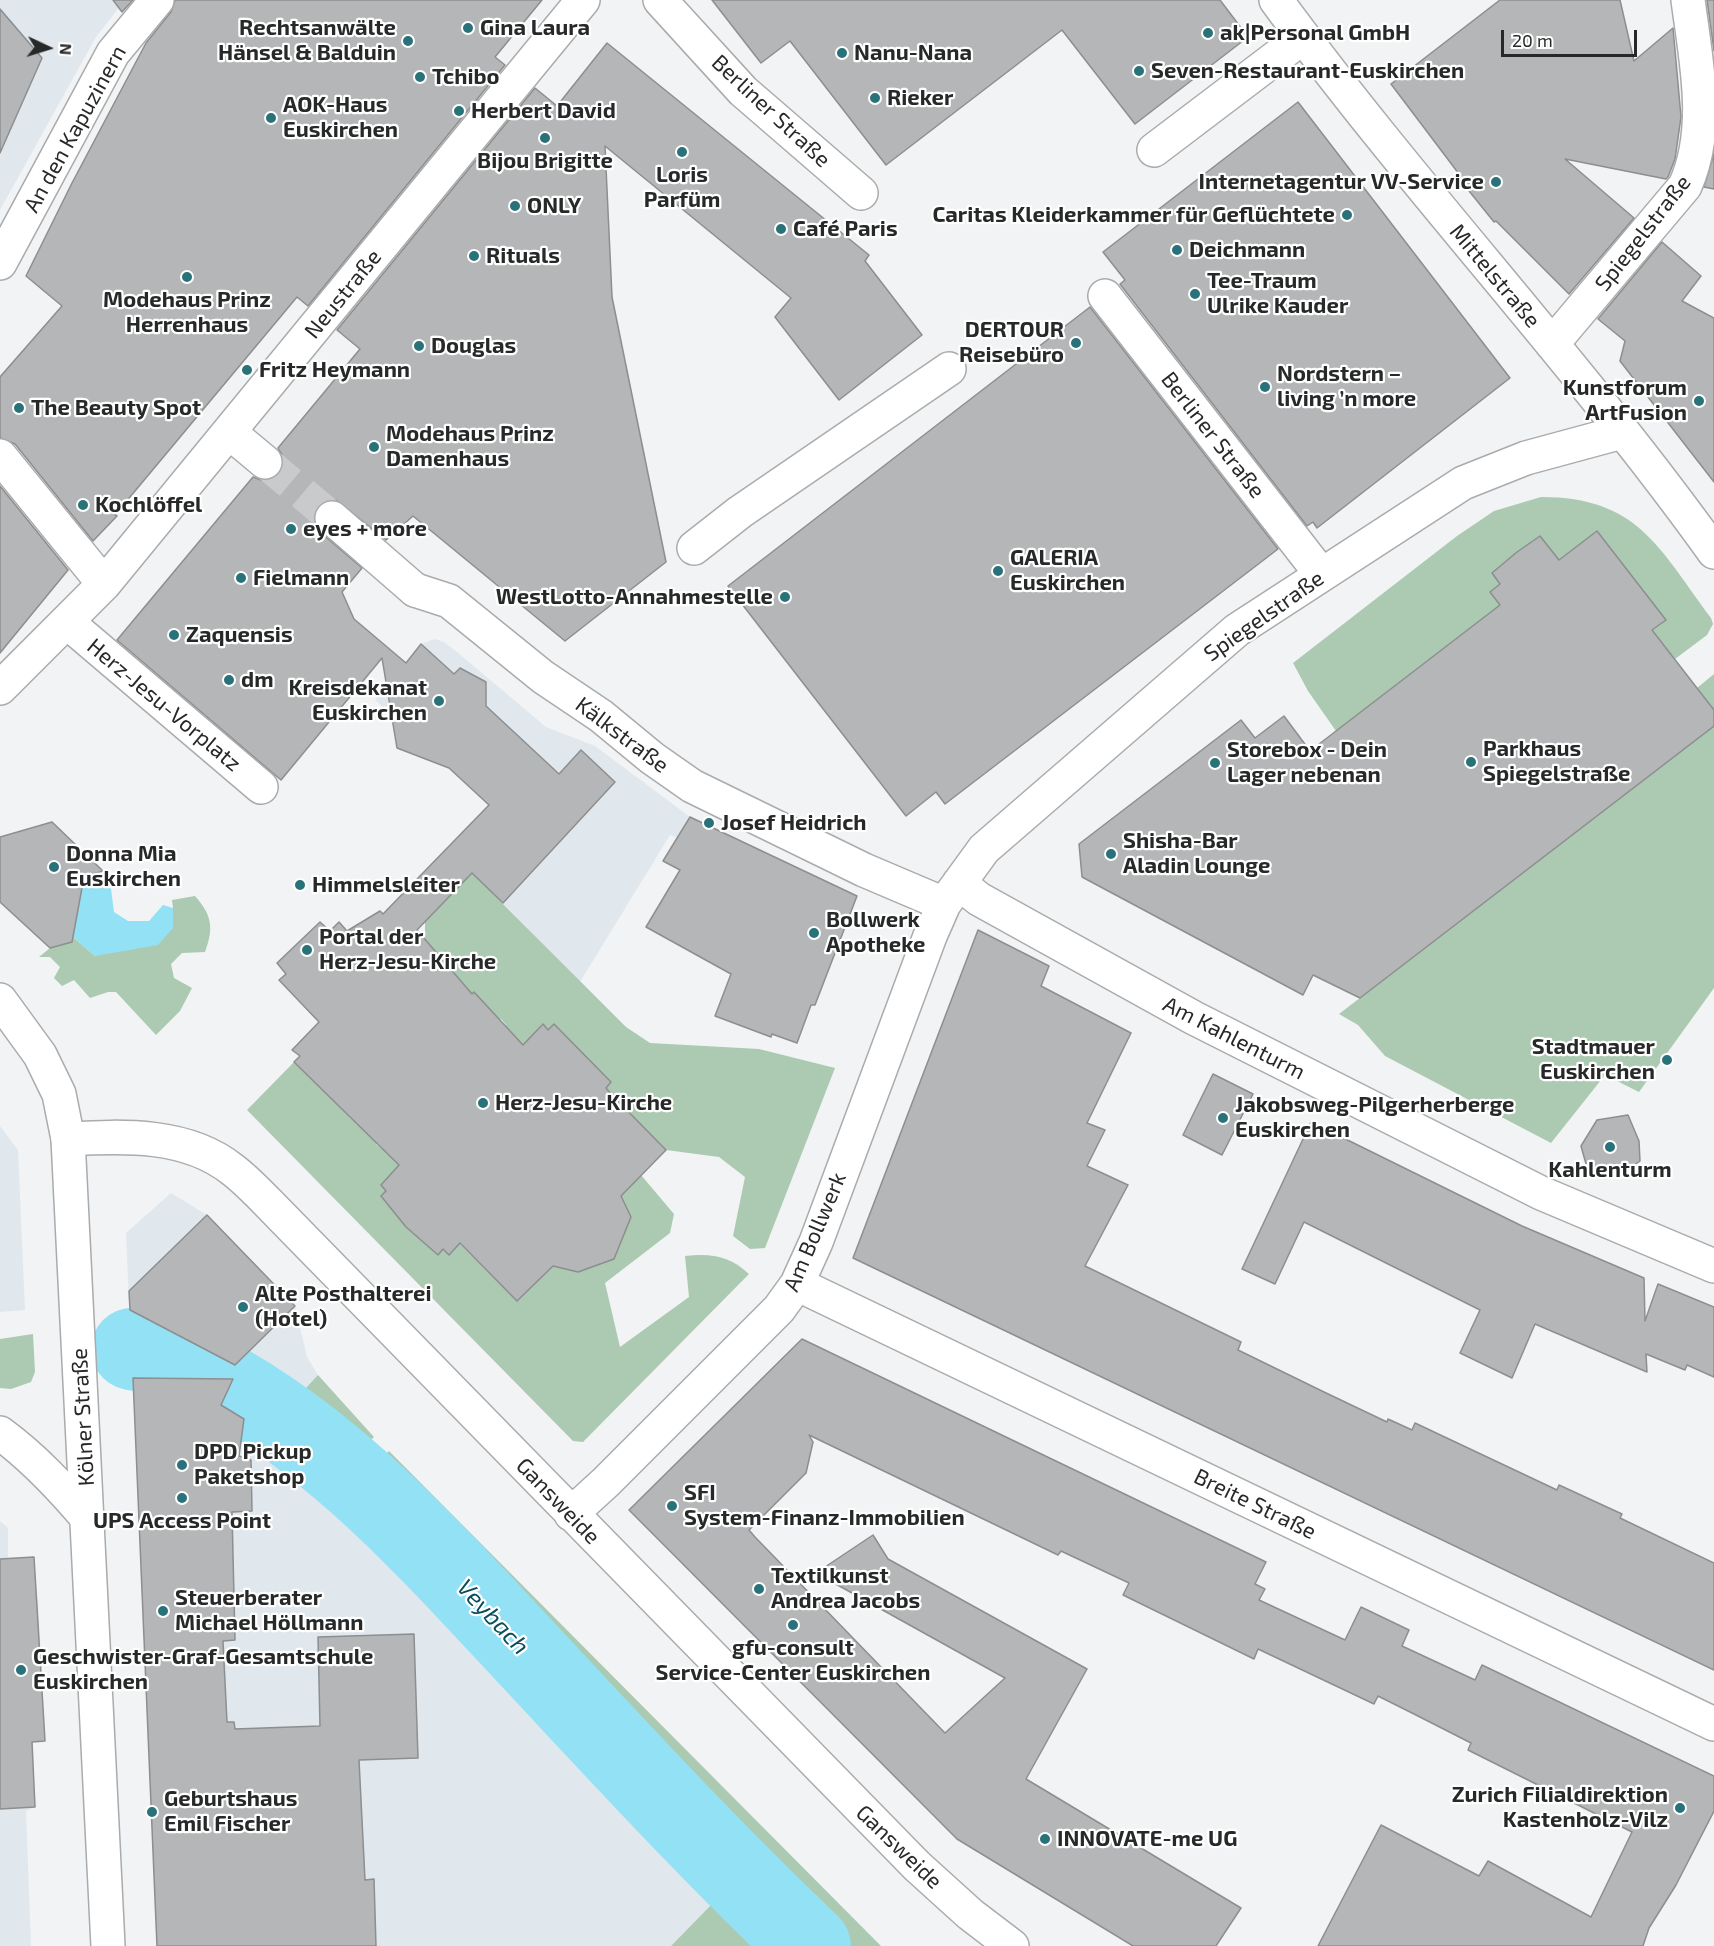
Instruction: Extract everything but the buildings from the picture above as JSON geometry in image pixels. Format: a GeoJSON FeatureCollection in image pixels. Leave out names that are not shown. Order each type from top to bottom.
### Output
{"type":"FeatureCollection","features":[{"type":"Feature","properties":{"kind":"street","name":"An den Kapuzinern"},"geometry":{"type":"LineString","coordinates":[[0,263],[113,53],[157,0]]}},
{"type":"Feature","properties":{"kind":"street","name":"Neustraße"},"geometry":{"type":"LineString","coordinates":[[0,688],[104,584],[583,0]]}},
{"type":"Feature","properties":{"kind":"street","name":"Berliner Straße"},"geometry":{"type":"LineString","coordinates":[[660,0],[743,91],[861,193]]}},
{"type":"Feature","properties":{"kind":"street","name":"Mittelstraße"},"geometry":{"type":"LineString","coordinates":[[1276,0],[1436,204],[1623,432],[1714,552]]}},
{"type":"Feature","properties":{"kind":"street","name":"Spiegelstraße"},"geometry":{"type":"LineString","coordinates":[[1552,345],[1685,186],[1695,164],[1699,138],[1699,106],[1688,0]]}},
{"type":"Feature","properties":{"kind":"street"},"geometry":{"type":"LineString","coordinates":[[1154,150],[1303,37]]}},
{"type":"Feature","properties":{"kind":"street","name":"Berliner Straße"},"geometry":{"type":"LineString","coordinates":[[1106,296],[1321,574]]}},
{"type":"Feature","properties":{"kind":"street"},"geometry":{"type":"LineString","coordinates":[[694,548],[740,512],[949,369]]}},
{"type":"Feature","properties":{"kind":"street"},"geometry":{"type":"LineString","coordinates":[[229,432],[265,462]]}},
{"type":"Feature","properties":{"kind":"street","name":"Spiegelstraße"},"geometry":{"type":"LineString","coordinates":[[951,893],[984,849],[1008,826],[1237,630],[1463,483],[1492,469],[1623,432]]}},
{"type":"Feature","properties":{"kind":"street"},"geometry":{"type":"LineString","coordinates":[[0,456],[104,584]]}},
{"type":"Feature","properties":{"kind":"street","name":"Kälkstraße"},"geometry":{"type":"LineString","coordinates":[[332,518],[415,590],[449,602],[543,677],[601,716],[652,758],[692,786],[864,870],[951,893]]}},
{"type":"Feature","properties":{"kind":"street","name":"Herz-Jesu-Vorplatz"},"geometry":{"type":"LineString","coordinates":[[67,622],[261,787]]}},
{"type":"Feature","properties":{"kind":"street","name":"Am Kahlenturm"},"geometry":{"type":"LineString","coordinates":[[951,893],[979,899],[1123,981],[1290,1068],[1541,1193],[1714,1266]]}},
{"type":"Feature","properties":{"kind":"street","name":"Am Bollwerk"},"geometry":{"type":"LineString","coordinates":[[571,1514],[779,1309],[797,1284],[816,1242],[951,893]]}},
{"type":"Feature","properties":{"kind":"street","name":"Kölner Straße"},"geometry":{"type":"LineString","coordinates":[[0,1000],[40,1055],[59,1094],[68,1139],[108,1946]]}},
{"type":"Feature","properties":{"kind":"street","name":"Gansweide"},"geometry":{"type":"LineString","coordinates":[[68,1139],[115,1136],[168,1141],[214,1157],[233,1170],[408,1344],[916,1866],[970,1914],[1012,1946]]}},
{"type":"Feature","properties":{"kind":"street","name":"Breite Straße"},"geometry":{"type":"LineString","coordinates":[[797,1284],[1714,1724]]}},
{"type":"Feature","properties":{"kind":"street"},"geometry":{"type":"LineString","coordinates":[[0,1433],[26,1452],[53,1478],[88,1519]]}},
{"type":"Feature","properties":{"kind":"shaded area"},"geometry":{"type":"Polygon","coordinates":[[[0,0],[125,0],[96,37],[0,210],[0,0]]]}},
{"type":"Feature","properties":{"kind":"shaded area"},"geometry":{"type":"Polygon","coordinates":[[[435,639],[444,642],[457,652],[546,727],[595,746],[690,817],[677,838],[670,835],[580,982],[503,903],[427,869],[488,805],[430,750],[422,758],[397,748],[395,736],[404,726],[375,700],[421,644],[435,639]]]}},
{"type":"Feature","properties":{"kind":"shaded area"},"geometry":{"type":"Polygon","coordinates":[[[0,1126],[18,1150],[25,1310],[0,1312],[0,1126]]]}},
{"type":"Feature","properties":{"kind":"shaded area"},"geometry":{"type":"Polygon","coordinates":[[[171,1193],[207,1215],[295,1306],[307,1357],[318,1375],[291,1404],[232,1369],[179,1343],[130,1327],[126,1233],[171,1193]]]}},
{"type":"Feature","properties":{"kind":"shaded area"},"geometry":{"type":"Polygon","coordinates":[[[132,1363],[172,1377],[226,1404],[283,1440],[311,1461],[345,1495],[502,1676],[714,1903],[671,1946],[157,1946],[132,1363]]]}},
{"type":"Feature","properties":{"kind":"shaded area","name":"Geschwister-Graf-Gesamtschule Euskirchen"},"geometry":{"type":"Polygon","coordinates":[[[0,1521],[8,1528],[8,1559],[34,1557],[36,1598],[38,1599],[45,1741],[32,1742],[35,1807],[26,1811],[31,1946],[0,1946],[0,1521]]]}},
{"type":"Feature","properties":{"kind":"green space"},"geometry":{"type":"Polygon","coordinates":[[[1541,497],[1574,499],[1601,506],[1624,517],[1643,531],[1660,549],[1711,618],[1713,624],[1707,635],[1675,659],[1652,630],[1665,620],[1597,531],[1559,560],[1540,536],[1492,573],[1500,584],[1500,605],[1336,731],[1308,691],[1293,663],[1457,536],[1494,511],[1541,497]]]}},
{"type":"Feature","properties":{"kind":"green space"},"geometry":{"type":"Polygon","coordinates":[[[1714,674],[1714,710],[1697,688],[1714,674]]]}},
{"type":"Feature","properties":{"kind":"green space"},"geometry":{"type":"Polygon","coordinates":[[[1714,726],[1714,988],[1639,1092],[1605,1075],[1551,1143],[1385,1056],[1358,1025],[1339,1014],[1714,726]]]}},
{"type":"Feature","properties":{"kind":"green space"},"geometry":{"type":"Polygon","coordinates":[[[472,873],[626,1027],[650,1043],[759,1049],[835,1068],[765,1248],[750,1249],[733,1236],[745,1177],[719,1157],[666,1150],[606,1088],[611,1082],[605,1076],[599,1082],[554,1024],[548,1030],[542,1024],[537,1030],[542,1036],[524,1054],[500,1031],[506,1025],[501,1019],[494,1025],[474,992],[467,998],[421,940],[425,936],[425,918],[472,873]]]}},
{"type":"Feature","properties":{"kind":"green space"},"geometry":{"type":"Polygon","coordinates":[[[195,896],[208,916],[210,936],[205,952],[182,953],[171,964],[174,978],[192,988],[180,1011],[156,1035],[116,992],[90,998],[74,980],[62,986],[54,978],[60,967],[50,957],[39,957],[50,948],[72,942],[73,937],[95,956],[173,908],[172,900],[195,896]]]}},
{"type":"Feature","properties":{"kind":"green space"},"geometry":{"type":"Polygon","coordinates":[[[294,1062],[328,1095],[355,1111],[349,1117],[355,1122],[360,1117],[382,1138],[376,1144],[382,1149],[387,1144],[410,1167],[381,1185],[386,1191],[381,1196],[386,1203],[438,1255],[443,1249],[449,1255],[454,1238],[517,1301],[552,1265],[559,1268],[588,1260],[591,1268],[609,1256],[623,1228],[625,1217],[621,1196],[641,1175],[674,1214],[670,1233],[605,1283],[620,1347],[689,1297],[685,1256],[720,1257],[735,1263],[749,1274],[583,1442],[573,1441],[247,1110],[294,1062]]]}},
{"type":"Feature","properties":{"kind":"green space"},"geometry":{"type":"Polygon","coordinates":[[[33,1334],[35,1372],[31,1382],[11,1389],[0,1388],[0,1339],[33,1334]]]}},
{"type":"Feature","properties":{"kind":"green space"},"geometry":{"type":"Polygon","coordinates":[[[318,1375],[374,1437],[356,1455],[291,1404],[318,1375]]]}},
{"type":"Feature","properties":{"kind":"green space"},"geometry":{"type":"Polygon","coordinates":[[[389,1451],[881,1946],[671,1946],[714,1902],[502,1676],[345,1495],[389,1451]]]}},
{"type":"Feature","properties":{"kind":"water"},"geometry":{"type":"Polygon","coordinates":[[[91,875],[111,889],[114,912],[128,921],[149,921],[163,905],[173,908],[173,928],[158,945],[95,956],[73,937],[84,877],[91,875]]]}},
{"type":"Feature","properties":{"kind":"waterway","name":"Veybach"},"geometry":{"type":"LineString","coordinates":[[132,1349],[181,1361],[235,1390],[286,1423],[379,1500],[465,1587],[677,1813],[810,1946]]}},
{"type":"Feature","properties":{"kind":"tunnel"},"geometry":{"type":"LineString","coordinates":[[265,462],[332,518]]}},
{"type":"Feature","properties":{"kind":"place","name":"Gina Laura"},"geometry":{"type":"Point","coordinates":[468,28]}},
{"type":"Feature","properties":{"kind":"place","name":"ak|Personal GmbH"},"geometry":{"type":"Point","coordinates":[1208,33]}},
{"type":"Feature","properties":{"kind":"place","name":"Rechtsanwälte Hänsel & Balduin"},"geometry":{"type":"Point","coordinates":[408,41]}},
{"type":"Feature","properties":{"kind":"place","name":"Nanu-Nana"},"geometry":{"type":"Point","coordinates":[842,53]}},
{"type":"Feature","properties":{"kind":"place","name":"Seven-Restaurant-Euskirchen"},"geometry":{"type":"Point","coordinates":[1139,71]}},
{"type":"Feature","properties":{"kind":"place","name":"Tchibo"},"geometry":{"type":"Point","coordinates":[420,77]}},
{"type":"Feature","properties":{"kind":"place","name":"Rieker"},"geometry":{"type":"Point","coordinates":[875,98]}},
{"type":"Feature","properties":{"kind":"place","name":"Herbert David"},"geometry":{"type":"Point","coordinates":[459,111]}},
{"type":"Feature","properties":{"kind":"place","name":"AOK-Haus Euskirchen"},"geometry":{"type":"Point","coordinates":[271,118]}},
{"type":"Feature","properties":{"kind":"place","name":"Bijou Brigitte"},"geometry":{"type":"Point","coordinates":[545,138]}},
{"type":"Feature","properties":{"kind":"place","name":"Loris Parfüm"},"geometry":{"type":"Point","coordinates":[682,152]}},
{"type":"Feature","properties":{"kind":"place","name":"Internetagentur VV-Service"},"geometry":{"type":"Point","coordinates":[1496,182]}},
{"type":"Feature","properties":{"kind":"place","name":"ONLY"},"geometry":{"type":"Point","coordinates":[515,206]}},
{"type":"Feature","properties":{"kind":"place","name":"Caritas Kleiderkammer für Geflüchtete"},"geometry":{"type":"Point","coordinates":[1347,215]}},
{"type":"Feature","properties":{"kind":"place","name":"Café Paris"},"geometry":{"type":"Point","coordinates":[781,229]}},
{"type":"Feature","properties":{"kind":"place","name":"Deichmann"},"geometry":{"type":"Point","coordinates":[1177,250]}},
{"type":"Feature","properties":{"kind":"place","name":"Rituals"},"geometry":{"type":"Point","coordinates":[474,256]}},
{"type":"Feature","properties":{"kind":"place","name":"Modehaus Prinz Herrenhaus"},"geometry":{"type":"Point","coordinates":[187,277]}},
{"type":"Feature","properties":{"kind":"place","name":"Tee-Traum Ulrike Kauder"},"geometry":{"type":"Point","coordinates":[1195,294]}},
{"type":"Feature","properties":{"kind":"place","name":"DERTOUR Reisebüro"},"geometry":{"type":"Point","coordinates":[1076,343]}},
{"type":"Feature","properties":{"kind":"place","name":"Douglas"},"geometry":{"type":"Point","coordinates":[419,346]}},
{"type":"Feature","properties":{"kind":"place","name":"Fritz Heymann"},"geometry":{"type":"Point","coordinates":[247,370]}},
{"type":"Feature","properties":{"kind":"place","name":"Nordstern – living ’n more"},"geometry":{"type":"Point","coordinates":[1265,387]}},
{"type":"Feature","properties":{"kind":"place","name":"Kunstforum ArtFusion"},"geometry":{"type":"Point","coordinates":[1699,401]}},
{"type":"Feature","properties":{"kind":"place","name":"The Beauty Spot"},"geometry":{"type":"Point","coordinates":[19,408]}},
{"type":"Feature","properties":{"kind":"place","name":"Modehaus Prinz Damenhaus"},"geometry":{"type":"Point","coordinates":[374,447]}},
{"type":"Feature","properties":{"kind":"place","name":"Kochlöffel"},"geometry":{"type":"Point","coordinates":[83,505]}},
{"type":"Feature","properties":{"kind":"place","name":"eyes + more"},"geometry":{"type":"Point","coordinates":[291,529]}},
{"type":"Feature","properties":{"kind":"place","name":"GALERIA Euskirchen"},"geometry":{"type":"Point","coordinates":[998,571]}},
{"type":"Feature","properties":{"kind":"place","name":"Fielmann"},"geometry":{"type":"Point","coordinates":[241,578]}},
{"type":"Feature","properties":{"kind":"place","name":"WestLotto-Annahmestelle"},"geometry":{"type":"Point","coordinates":[785,597]}},
{"type":"Feature","properties":{"kind":"place","name":"Zaquensis"},"geometry":{"type":"Point","coordinates":[174,635]}},
{"type":"Feature","properties":{"kind":"place","name":"dm"},"geometry":{"type":"Point","coordinates":[229,680]}},
{"type":"Feature","properties":{"kind":"place","name":"Kreisdekanat Euskirchen"},"geometry":{"type":"Point","coordinates":[439,701]}},
{"type":"Feature","properties":{"kind":"place","name":"Parkhaus Spiegelstraße"},"geometry":{"type":"Point","coordinates":[1471,762]}},
{"type":"Feature","properties":{"kind":"place","name":"Storebox - Dein Lager nebenan"},"geometry":{"type":"Point","coordinates":[1215,763]}},
{"type":"Feature","properties":{"kind":"place","name":"Josef Heidrich"},"geometry":{"type":"Point","coordinates":[709,823]}},
{"type":"Feature","properties":{"kind":"place","name":"Shisha-Bar Aladin Lounge"},"geometry":{"type":"Point","coordinates":[1111,854]}},
{"type":"Feature","properties":{"kind":"place","name":"Donna Mia Euskirchen"},"geometry":{"type":"Point","coordinates":[54,867]}},
{"type":"Feature","properties":{"kind":"place","name":"Himmelsleiter"},"geometry":{"type":"Point","coordinates":[300,885]}},
{"type":"Feature","properties":{"kind":"place","name":"Bollwerk Apotheke"},"geometry":{"type":"Point","coordinates":[814,933]}},
{"type":"Feature","properties":{"kind":"place","name":"Portal der Herz-Jesu-Kirche"},"geometry":{"type":"Point","coordinates":[307,950]}},
{"type":"Feature","properties":{"kind":"place","name":"Stadtmauer Euskirchen"},"geometry":{"type":"Point","coordinates":[1667,1060]}},
{"type":"Feature","properties":{"kind":"place","name":"Herz-Jesu-Kirche"},"geometry":{"type":"Point","coordinates":[483,1103]}},
{"type":"Feature","properties":{"kind":"place","name":"Jakobsweg-Pilgerherberge Euskirchen"},"geometry":{"type":"Point","coordinates":[1223,1118]}},
{"type":"Feature","properties":{"kind":"place","name":"Kahlenturm"},"geometry":{"type":"Point","coordinates":[1610,1147]}},
{"type":"Feature","properties":{"kind":"place","name":"Alte Posthalterei (Hotel)"},"geometry":{"type":"Point","coordinates":[243,1307]}},
{"type":"Feature","properties":{"kind":"place","name":"DPD Pickup Paketshop"},"geometry":{"type":"Point","coordinates":[182,1465]}},
{"type":"Feature","properties":{"kind":"place","name":"UPS Access Point"},"geometry":{"type":"Point","coordinates":[182,1498]}},
{"type":"Feature","properties":{"kind":"place","name":"SFI System-Finanz-Immobilien"},"geometry":{"type":"Point","coordinates":[672,1506]}},
{"type":"Feature","properties":{"kind":"place","name":"Textilkunst Andrea Jacobs"},"geometry":{"type":"Point","coordinates":[759,1589]}},
{"type":"Feature","properties":{"kind":"place","name":"Steuerberater Michael Höllmann"},"geometry":{"type":"Point","coordinates":[163,1611]}},
{"type":"Feature","properties":{"kind":"place","name":"gfu-consult Service-Center Euskirchen"},"geometry":{"type":"Point","coordinates":[793,1625]}},
{"type":"Feature","properties":{"kind":"place","name":"Geschwister-Graf-Gesamtschule Euskirchen"},"geometry":{"type":"Point","coordinates":[21,1670]}},
{"type":"Feature","properties":{"kind":"place","name":"Zurich Filialdirektion Kastenholz-Vilz"},"geometry":{"type":"Point","coordinates":[1680,1808]}},
{"type":"Feature","properties":{"kind":"place","name":"Geburtshaus Emil Fischer"},"geometry":{"type":"Point","coordinates":[152,1812]}},
{"type":"Feature","properties":{"kind":"place","name":"INNOVATE-me UG"},"geometry":{"type":"Point","coordinates":[1045,1839]}}]}
